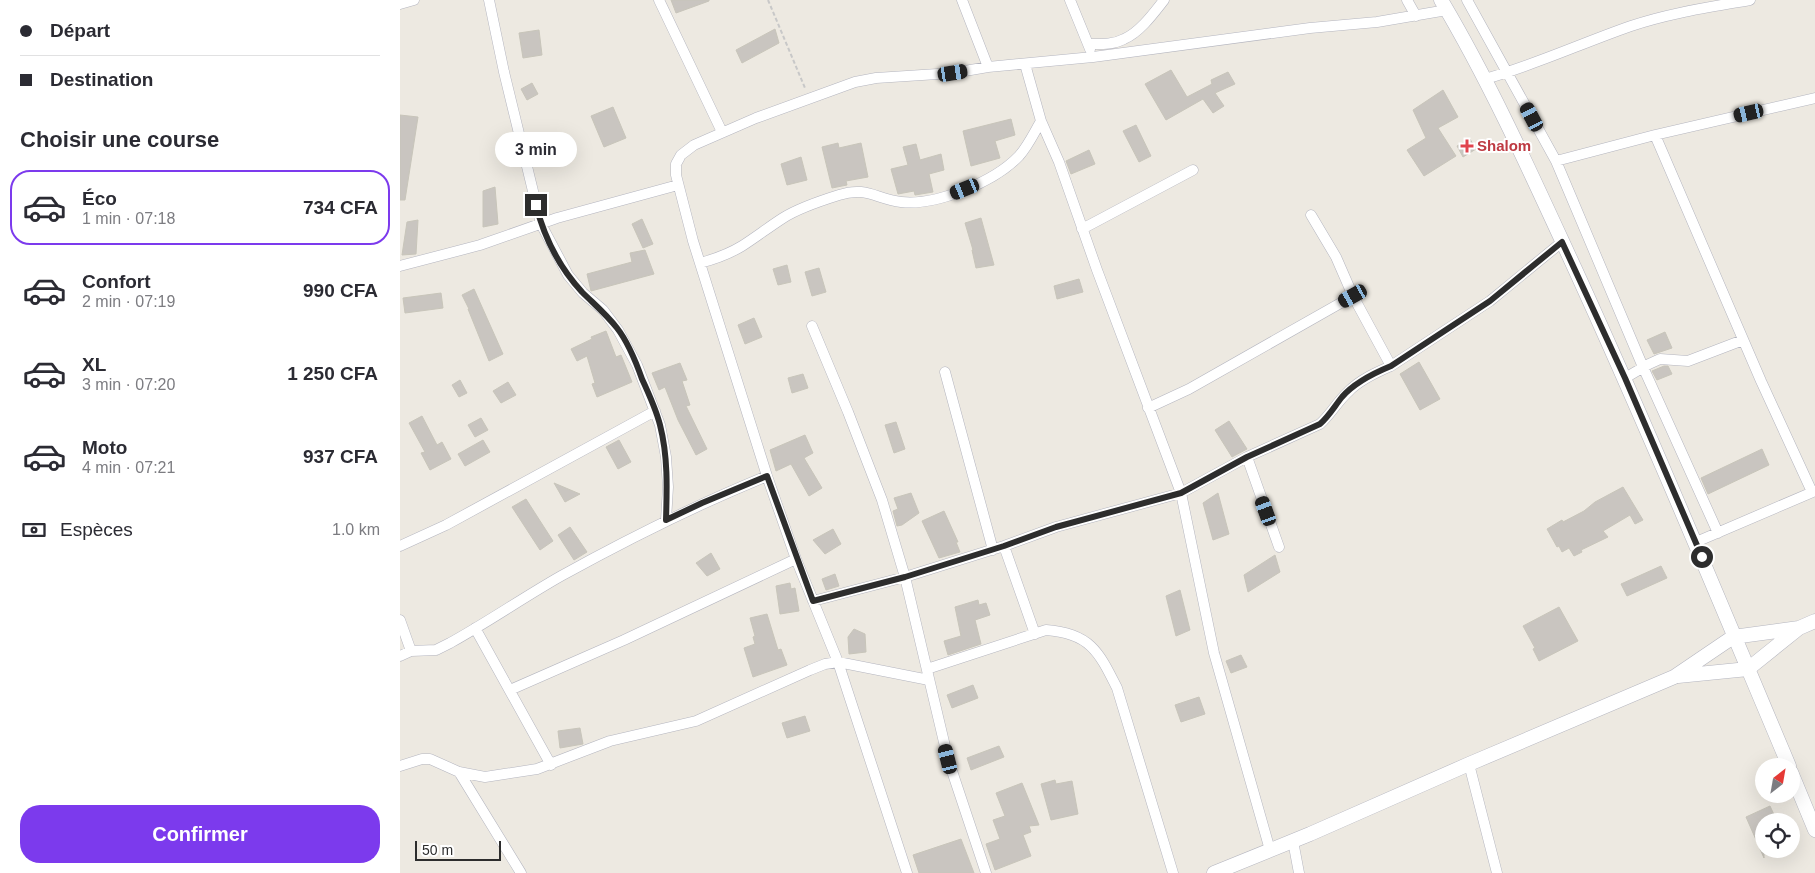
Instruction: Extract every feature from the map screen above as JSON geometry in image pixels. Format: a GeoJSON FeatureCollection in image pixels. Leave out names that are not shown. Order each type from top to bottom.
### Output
{"type":"FeatureCollection","features":[{"type":"Feature","properties":{"kind":"main road"},"geometry":{"type":"LineString","coordinates":[[1444,5],[1485,79],[1625,378],[1696,542],[1786,758]]}},
{"type":"Feature","properties":{"kind":"main road"},"geometry":{"type":"LineString","coordinates":[[1674,676],[1748,669],[1799,628],[1815,621]]}},
{"type":"Feature","properties":{"kind":"main road"},"geometry":{"type":"LineString","coordinates":[[1214,873],[1293,841],[1674,676],[1734,637],[1799,628]]}},
{"type":"Feature","properties":{"kind":"main road"},"geometry":{"type":"LineString","coordinates":[[1800,794],[1815,830]]}},
{"type":"Feature","properties":{"kind":"street"},"geometry":{"type":"LineString","coordinates":[[400,4],[414,0]]}},
{"type":"Feature","properties":{"kind":"street"},"geometry":{"type":"LineString","coordinates":[[489,0],[504,72],[541,224],[568,275],[583,293],[603,310],[618,330],[637,365],[660,425],[666,457],[668,487],[666,520]]}},
{"type":"Feature","properties":{"kind":"street"},"geometry":{"type":"LineString","coordinates":[[659,0],[722,132]]}},
{"type":"Feature","properties":{"kind":"street"},"geometry":{"type":"LineString","coordinates":[[962,0],[988,67]]}},
{"type":"Feature","properties":{"kind":"street"},"geometry":{"type":"LineString","coordinates":[[1070,0],[1093,57]]}},
{"type":"Feature","properties":{"kind":"street"},"geometry":{"type":"LineString","coordinates":[[1088,44],[1110,43],[1124,39],[1138,29],[1164,0]]}},
{"type":"Feature","properties":{"kind":"street"},"geometry":{"type":"LineString","coordinates":[[1407,0],[1416,16]]}},
{"type":"Feature","properties":{"kind":"street"},"geometry":{"type":"LineString","coordinates":[[1467,0],[1556,161],[1643,367],[1718,533]]}},
{"type":"Feature","properties":{"kind":"street"},"geometry":{"type":"LineString","coordinates":[[1485,79],[1508,73],[1633,25],[1667,16],[1750,0]]}},
{"type":"Feature","properties":{"kind":"street"},"geometry":{"type":"LineString","coordinates":[[907,873],[838,662],[796,558],[767,476],[700,263],[678,185],[676,164],[681,155],[694,145],[722,132],[855,82],[876,78],[953,73],[988,67],[1093,57],[1310,28],[1377,22],[1416,16],[1444,5]]}},
{"type":"Feature","properties":{"kind":"street"},"geometry":{"type":"LineString","coordinates":[[1025,64],[1041,121],[1062,171],[1181,493],[1214,654],[1270,850]]}},
{"type":"Feature","properties":{"kind":"street"},"geometry":{"type":"LineString","coordinates":[[1556,161],[1654,135],[1815,98]]}},
{"type":"Feature","properties":{"kind":"street"},"geometry":{"type":"LineString","coordinates":[[700,263],[718,258],[741,247],[785,217],[851,191],[864,191],[899,202],[912,203],[948,196],[997,174],[1020,155],[1041,121]]}},
{"type":"Feature","properties":{"kind":"street"},"geometry":{"type":"LineString","coordinates":[[1654,135],[1743,340],[1814,491],[1696,542]]}},
{"type":"Feature","properties":{"kind":"street"},"geometry":{"type":"LineString","coordinates":[[1082,229],[1193,170]]}},
{"type":"Feature","properties":{"kind":"street"},"geometry":{"type":"LineString","coordinates":[[400,266],[480,245],[541,224],[678,185]]}},
{"type":"Feature","properties":{"kind":"street"},"geometry":{"type":"LineString","coordinates":[[1311,215],[1336,257],[1353,296],[1391,366]]}},
{"type":"Feature","properties":{"kind":"street"},"geometry":{"type":"LineString","coordinates":[[813,601],[905,577],[993,550],[1056,527],[1181,493],[1247,457],[1320,424],[1329,416],[1349,390],[1380,370],[1391,366],[1490,301],[1562,242]]}},
{"type":"Feature","properties":{"kind":"street"},"geometry":{"type":"LineString","coordinates":[[1148,408],[1189,389],[1353,296]]}},
{"type":"Feature","properties":{"kind":"street"},"geometry":{"type":"LineString","coordinates":[[812,326],[848,412],[879,494],[905,577],[954,776],[986,873]]}},
{"type":"Feature","properties":{"kind":"street"},"geometry":{"type":"LineString","coordinates":[[1625,378],[1660,359],[1688,361],[1743,340]]}},
{"type":"Feature","properties":{"kind":"street"},"geometry":{"type":"LineString","coordinates":[[945,372],[993,550]]}},
{"type":"Feature","properties":{"kind":"street"},"geometry":{"type":"LineString","coordinates":[[400,546],[446,525],[655,411]]}},
{"type":"Feature","properties":{"kind":"street"},"geometry":{"type":"LineString","coordinates":[[1247,457],[1279,547]]}},
{"type":"Feature","properties":{"kind":"street"},"geometry":{"type":"LineString","coordinates":[[400,656],[411,651],[436,650],[560,576],[666,520],[767,476]]}},
{"type":"Feature","properties":{"kind":"street"},"geometry":{"type":"LineString","coordinates":[[1004,546],[1035,634]]}},
{"type":"Feature","properties":{"kind":"street"},"geometry":{"type":"LineString","coordinates":[[510,690],[624,640],[796,558]]}},
{"type":"Feature","properties":{"kind":"street"},"geometry":{"type":"LineString","coordinates":[[400,620],[411,651]]}},
{"type":"Feature","properties":{"kind":"street"},"geometry":{"type":"LineString","coordinates":[[475,628],[551,765]]}},
{"type":"Feature","properties":{"kind":"street"},"geometry":{"type":"LineString","coordinates":[[927,669],[1046,630],[1058,631],[1083,639],[1106,664],[1117,688],[1173,873]]}},
{"type":"Feature","properties":{"kind":"street"},"geometry":{"type":"LineString","coordinates":[[400,766],[422,759],[430,759],[459,772],[485,777],[512,774],[551,765],[610,741],[696,721],[825,664],[838,662],[929,680]]}},
{"type":"Feature","properties":{"kind":"street"},"geometry":{"type":"LineString","coordinates":[[1469,764],[1497,873]]}},
{"type":"Feature","properties":{"kind":"street"},"geometry":{"type":"LineString","coordinates":[[459,772],[522,873]]}},
{"type":"Feature","properties":{"kind":"street"},"geometry":{"type":"LineString","coordinates":[[1293,841],[1299,873]]}},
{"type":"Feature","properties":{"kind":"path"},"geometry":{"type":"LineString","coordinates":[[768,0],[809,98]]}},
{"type":"Feature","properties":{"kind":"building"},"geometry":{"type":"Polygon","coordinates":[[[671,0],[709,0],[709,1],[676,13],[671,0]]]}},
{"type":"Feature","properties":{"kind":"building"},"geometry":{"type":"Polygon","coordinates":[[[775,29],[779,43],[742,63],[736,50],[775,29]]]}},
{"type":"Feature","properties":{"kind":"building"},"geometry":{"type":"Polygon","coordinates":[[[539,30],[542,55],[523,58],[519,33],[539,30]]]}},
{"type":"Feature","properties":{"kind":"building"},"geometry":{"type":"Polygon","coordinates":[[[1171,70],[1187,97],[1212,84],[1211,80],[1228,72],[1235,84],[1215,93],[1224,106],[1213,113],[1203,99],[1166,120],[1145,84],[1171,70]]]}},
{"type":"Feature","properties":{"kind":"building"},"geometry":{"type":"Polygon","coordinates":[[[532,83],[538,94],[527,100],[521,89],[532,83]]]}},
{"type":"Feature","properties":{"kind":"building"},"geometry":{"type":"Polygon","coordinates":[[[1443,90],[1458,117],[1438,128],[1456,156],[1424,176],[1407,150],[1426,138],[1413,110],[1443,90]]]}},
{"type":"Feature","properties":{"kind":"building"},"geometry":{"type":"Polygon","coordinates":[[[613,107],[626,138],[604,147],[591,116],[613,107]]]}},
{"type":"Feature","properties":{"kind":"building"},"geometry":{"type":"Polygon","coordinates":[[[400,115],[418,117],[405,200],[400,200],[400,115]]]}},
{"type":"Feature","properties":{"kind":"building"},"geometry":{"type":"Polygon","coordinates":[[[1011,119],[1015,135],[995,141],[1000,158],[971,166],[963,131],[1011,119]]]}},
{"type":"Feature","properties":{"kind":"building"},"geometry":{"type":"Polygon","coordinates":[[[1136,125],[1151,156],[1139,162],[1123,131],[1136,125]]]}},
{"type":"Feature","properties":{"kind":"building"},"geometry":{"type":"Polygon","coordinates":[[[1470,139],[1476,149],[1463,157],[1457,146],[1470,139]]]}},
{"type":"Feature","properties":{"kind":"building"},"geometry":{"type":"Polygon","coordinates":[[[838,143],[839,148],[861,143],[868,177],[846,181],[847,185],[832,188],[822,147],[838,143]]]}},
{"type":"Feature","properties":{"kind":"building"},"geometry":{"type":"Polygon","coordinates":[[[916,144],[920,160],[941,154],[944,170],[929,174],[933,192],[915,195],[914,191],[898,194],[891,169],[908,165],[903,147],[916,144]]]}},
{"type":"Feature","properties":{"kind":"building"},"geometry":{"type":"Polygon","coordinates":[[[1089,150],[1095,164],[1071,174],[1066,161],[1089,150]]]}},
{"type":"Feature","properties":{"kind":"building"},"geometry":{"type":"Polygon","coordinates":[[[801,157],[807,180],[787,185],[781,164],[801,157]]]}},
{"type":"Feature","properties":{"kind":"building"},"geometry":{"type":"Polygon","coordinates":[[[495,187],[498,224],[483,227],[483,191],[495,187]]]}},
{"type":"Feature","properties":{"kind":"building"},"geometry":{"type":"Polygon","coordinates":[[[981,218],[994,265],[976,268],[965,223],[981,218]]]}},
{"type":"Feature","properties":{"kind":"building"},"geometry":{"type":"Polygon","coordinates":[[[642,219],[653,244],[643,248],[632,224],[642,219]]]}},
{"type":"Feature","properties":{"kind":"building"},"geometry":{"type":"Polygon","coordinates":[[[418,220],[416,254],[402,255],[407,222],[418,220]]]}},
{"type":"Feature","properties":{"kind":"building"},"geometry":{"type":"Polygon","coordinates":[[[645,250],[654,274],[591,291],[587,274],[632,262],[630,253],[645,250]]]}},
{"type":"Feature","properties":{"kind":"building"},"geometry":{"type":"Polygon","coordinates":[[[787,265],[791,282],[778,285],[773,269],[787,265]]]}},
{"type":"Feature","properties":{"kind":"building"},"geometry":{"type":"Polygon","coordinates":[[[819,268],[826,292],[812,296],[805,272],[819,268]]]}},
{"type":"Feature","properties":{"kind":"building"},"geometry":{"type":"Polygon","coordinates":[[[1079,279],[1083,292],[1057,299],[1054,286],[1079,279]]]}},
{"type":"Feature","properties":{"kind":"building"},"geometry":{"type":"Polygon","coordinates":[[[474,289],[503,354],[489,361],[462,295],[474,289]]]}},
{"type":"Feature","properties":{"kind":"building"},"geometry":{"type":"Polygon","coordinates":[[[441,293],[443,308],[405,313],[403,298],[441,293]]]}},
{"type":"Feature","properties":{"kind":"building"},"geometry":{"type":"Polygon","coordinates":[[[754,318],[762,337],[745,344],[738,325],[754,318]]]}},
{"type":"Feature","properties":{"kind":"building"},"geometry":{"type":"Polygon","coordinates":[[[606,331],[616,357],[621,355],[632,382],[597,397],[592,384],[595,383],[587,356],[577,361],[571,349],[592,339],[591,337],[606,331]]]}},
{"type":"Feature","properties":{"kind":"building"},"geometry":{"type":"Polygon","coordinates":[[[1665,332],[1672,348],[1654,354],[1647,340],[1665,332]]]}},
{"type":"Feature","properties":{"kind":"building"},"geometry":{"type":"Polygon","coordinates":[[[1419,362],[1440,399],[1420,410],[1400,374],[1419,362]]]}},
{"type":"Feature","properties":{"kind":"building"},"geometry":{"type":"Polygon","coordinates":[[[680,363],[687,380],[682,381],[690,405],[686,406],[707,449],[696,455],[678,420],[665,387],[659,390],[652,373],[680,363]]]}},
{"type":"Feature","properties":{"kind":"building"},"geometry":{"type":"Polygon","coordinates":[[[1668,366],[1672,374],[1657,380],[1652,371],[1668,366]]]}},
{"type":"Feature","properties":{"kind":"building"},"geometry":{"type":"Polygon","coordinates":[[[803,374],[808,388],[792,393],[788,378],[803,374]]]}},
{"type":"Feature","properties":{"kind":"building"},"geometry":{"type":"Polygon","coordinates":[[[460,380],[467,393],[459,397],[452,385],[460,380]]]}},
{"type":"Feature","properties":{"kind":"building"},"geometry":{"type":"Polygon","coordinates":[[[508,382],[516,395],[501,403],[493,391],[508,382]]]}},
{"type":"Feature","properties":{"kind":"building"},"geometry":{"type":"Polygon","coordinates":[[[422,416],[437,445],[442,442],[451,459],[430,470],[421,453],[425,452],[409,423],[422,416]]]}},
{"type":"Feature","properties":{"kind":"building"},"geometry":{"type":"Polygon","coordinates":[[[481,418],[488,430],[475,437],[468,425],[481,418]]]}},
{"type":"Feature","properties":{"kind":"building"},"geometry":{"type":"Polygon","coordinates":[[[1229,421],[1247,449],[1232,457],[1215,430],[1229,421]]]}},
{"type":"Feature","properties":{"kind":"building"},"geometry":{"type":"Polygon","coordinates":[[[896,422],[905,449],[894,453],[885,425],[896,422]]]}},
{"type":"Feature","properties":{"kind":"building"},"geometry":{"type":"Polygon","coordinates":[[[805,435],[813,453],[804,458],[822,488],[809,496],[791,464],[776,471],[770,450],[805,435]]]}},
{"type":"Feature","properties":{"kind":"building"},"geometry":{"type":"Polygon","coordinates":[[[483,440],[490,452],[465,466],[458,454],[483,440]]]}},
{"type":"Feature","properties":{"kind":"building"},"geometry":{"type":"Polygon","coordinates":[[[619,440],[631,462],[618,469],[606,447],[619,440]]]}},
{"type":"Feature","properties":{"kind":"building"},"geometry":{"type":"Polygon","coordinates":[[[1762,449],[1769,465],[1708,494],[1701,478],[1762,449]]]}},
{"type":"Feature","properties":{"kind":"building"},"geometry":{"type":"Polygon","coordinates":[[[554,483],[580,494],[565,502],[554,483]]]}},
{"type":"Feature","properties":{"kind":"building"},"geometry":{"type":"Polygon","coordinates":[[[1623,487],[1643,520],[1635,524],[1630,515],[1603,531],[1608,537],[1581,550],[1582,552],[1574,556],[1569,548],[1562,552],[1559,546],[1557,547],[1547,529],[1562,520],[1563,522],[1584,511],[1595,502],[1623,487]]]}},
{"type":"Feature","properties":{"kind":"building"},"geometry":{"type":"Polygon","coordinates":[[[911,493],[919,513],[902,525],[897,526],[893,511],[898,509],[894,498],[911,493]]]}},
{"type":"Feature","properties":{"kind":"building"},"geometry":{"type":"Polygon","coordinates":[[[1218,493],[1229,534],[1213,540],[1203,503],[1218,493]]]}},
{"type":"Feature","properties":{"kind":"building"},"geometry":{"type":"Polygon","coordinates":[[[526,499],[553,541],[540,550],[512,507],[526,499]]]}},
{"type":"Feature","properties":{"kind":"building"},"geometry":{"type":"Polygon","coordinates":[[[944,511],[958,542],[956,542],[960,552],[939,558],[922,521],[944,511]]]}},
{"type":"Feature","properties":{"kind":"building"},"geometry":{"type":"Polygon","coordinates":[[[570,527],[587,552],[574,560],[558,535],[570,527]]]}},
{"type":"Feature","properties":{"kind":"building"},"geometry":{"type":"Polygon","coordinates":[[[833,529],[841,544],[825,554],[813,540],[833,529]]]}},
{"type":"Feature","properties":{"kind":"building"},"geometry":{"type":"Polygon","coordinates":[[[711,553],[720,569],[707,576],[696,563],[711,553]]]}},
{"type":"Feature","properties":{"kind":"building"},"geometry":{"type":"Polygon","coordinates":[[[1275,555],[1280,572],[1248,592],[1244,575],[1275,555]]]}},
{"type":"Feature","properties":{"kind":"building"},"geometry":{"type":"Polygon","coordinates":[[[1661,566],[1667,578],[1627,596],[1621,584],[1661,566]]]}},
{"type":"Feature","properties":{"kind":"building"},"geometry":{"type":"Polygon","coordinates":[[[835,574],[839,586],[826,590],[822,579],[835,574]]]}},
{"type":"Feature","properties":{"kind":"building"},"geometry":{"type":"Polygon","coordinates":[[[790,583],[791,589],[795,588],[799,611],[780,614],[776,586],[790,583]]]}},
{"type":"Feature","properties":{"kind":"building"},"geometry":{"type":"Polygon","coordinates":[[[1180,590],[1190,630],[1176,636],[1166,596],[1180,590]]]}},
{"type":"Feature","properties":{"kind":"building"},"geometry":{"type":"Polygon","coordinates":[[[978,600],[979,605],[986,603],[990,615],[975,620],[981,644],[948,655],[944,641],[961,636],[955,607],[978,600]]]}},
{"type":"Feature","properties":{"kind":"building"},"geometry":{"type":"Polygon","coordinates":[[[1559,607],[1578,641],[1539,661],[1533,649],[1535,648],[1523,626],[1559,607]]]}},
{"type":"Feature","properties":{"kind":"building"},"geometry":{"type":"Polygon","coordinates":[[[767,614],[778,650],[781,649],[787,665],[753,677],[744,648],[755,644],[753,637],[755,636],[750,618],[767,614]]]}},
{"type":"Feature","properties":{"kind":"building"},"geometry":{"type":"Polygon","coordinates":[[[854,629],[865,634],[866,652],[849,654],[848,637],[854,629]]]}},
{"type":"Feature","properties":{"kind":"building"},"geometry":{"type":"Polygon","coordinates":[[[1241,655],[1247,667],[1231,673],[1226,661],[1241,655]]]}},
{"type":"Feature","properties":{"kind":"building"},"geometry":{"type":"Polygon","coordinates":[[[973,685],[978,698],[952,708],[947,695],[973,685]]]}},
{"type":"Feature","properties":{"kind":"building"},"geometry":{"type":"Polygon","coordinates":[[[1199,697],[1205,714],[1181,722],[1175,705],[1199,697]]]}},
{"type":"Feature","properties":{"kind":"building"},"geometry":{"type":"Polygon","coordinates":[[[805,716],[810,731],[787,738],[782,723],[805,716]]]}},
{"type":"Feature","properties":{"kind":"building"},"geometry":{"type":"Polygon","coordinates":[[[580,728],[583,744],[560,748],[558,731],[580,728]]]}},
{"type":"Feature","properties":{"kind":"building"},"geometry":{"type":"Polygon","coordinates":[[[999,746],[1004,757],[971,770],[967,758],[999,746]]]}},
{"type":"Feature","properties":{"kind":"building"},"geometry":{"type":"Polygon","coordinates":[[[1055,780],[1056,784],[1072,781],[1078,814],[1051,820],[1041,784],[1055,780]]]}},
{"type":"Feature","properties":{"kind":"building"},"geometry":{"type":"Polygon","coordinates":[[[1022,783],[1039,825],[1029,826],[1031,832],[1023,835],[1031,856],[995,870],[986,844],[1000,839],[993,820],[1005,816],[996,793],[1022,783]]]}},
{"type":"Feature","properties":{"kind":"building"},"geometry":{"type":"Polygon","coordinates":[[[1770,806],[1773,813],[1755,813],[1755,838],[1746,817],[1770,806]]]}},
{"type":"Feature","properties":{"kind":"building"},"geometry":{"type":"Polygon","coordinates":[[[961,839],[974,873],[919,873],[913,855],[961,839]]]}},
{"type":"Feature","properties":{"kind":"place","name":"Shalom"},"geometry":{"type":"Point","coordinates":[1467,146]}},
{"type":"Feature","properties":{"kind":"route"},"geometry":{"type":"LineString","coordinates":[[536,205],[541,224],[568,275],[583,293],[603,310],[618,330],[637,365],[652,401],[660,425],[666,457],[668,487],[666,520],[767,476],[813,601],[905,577],[1004,546],[1056,527],[1181,493],[1200,484],[1247,457],[1320,424],[1329,416],[1349,390],[1380,370],[1391,366],[1490,301],[1562,242],[1625,378],[1702,557]]}}]}
